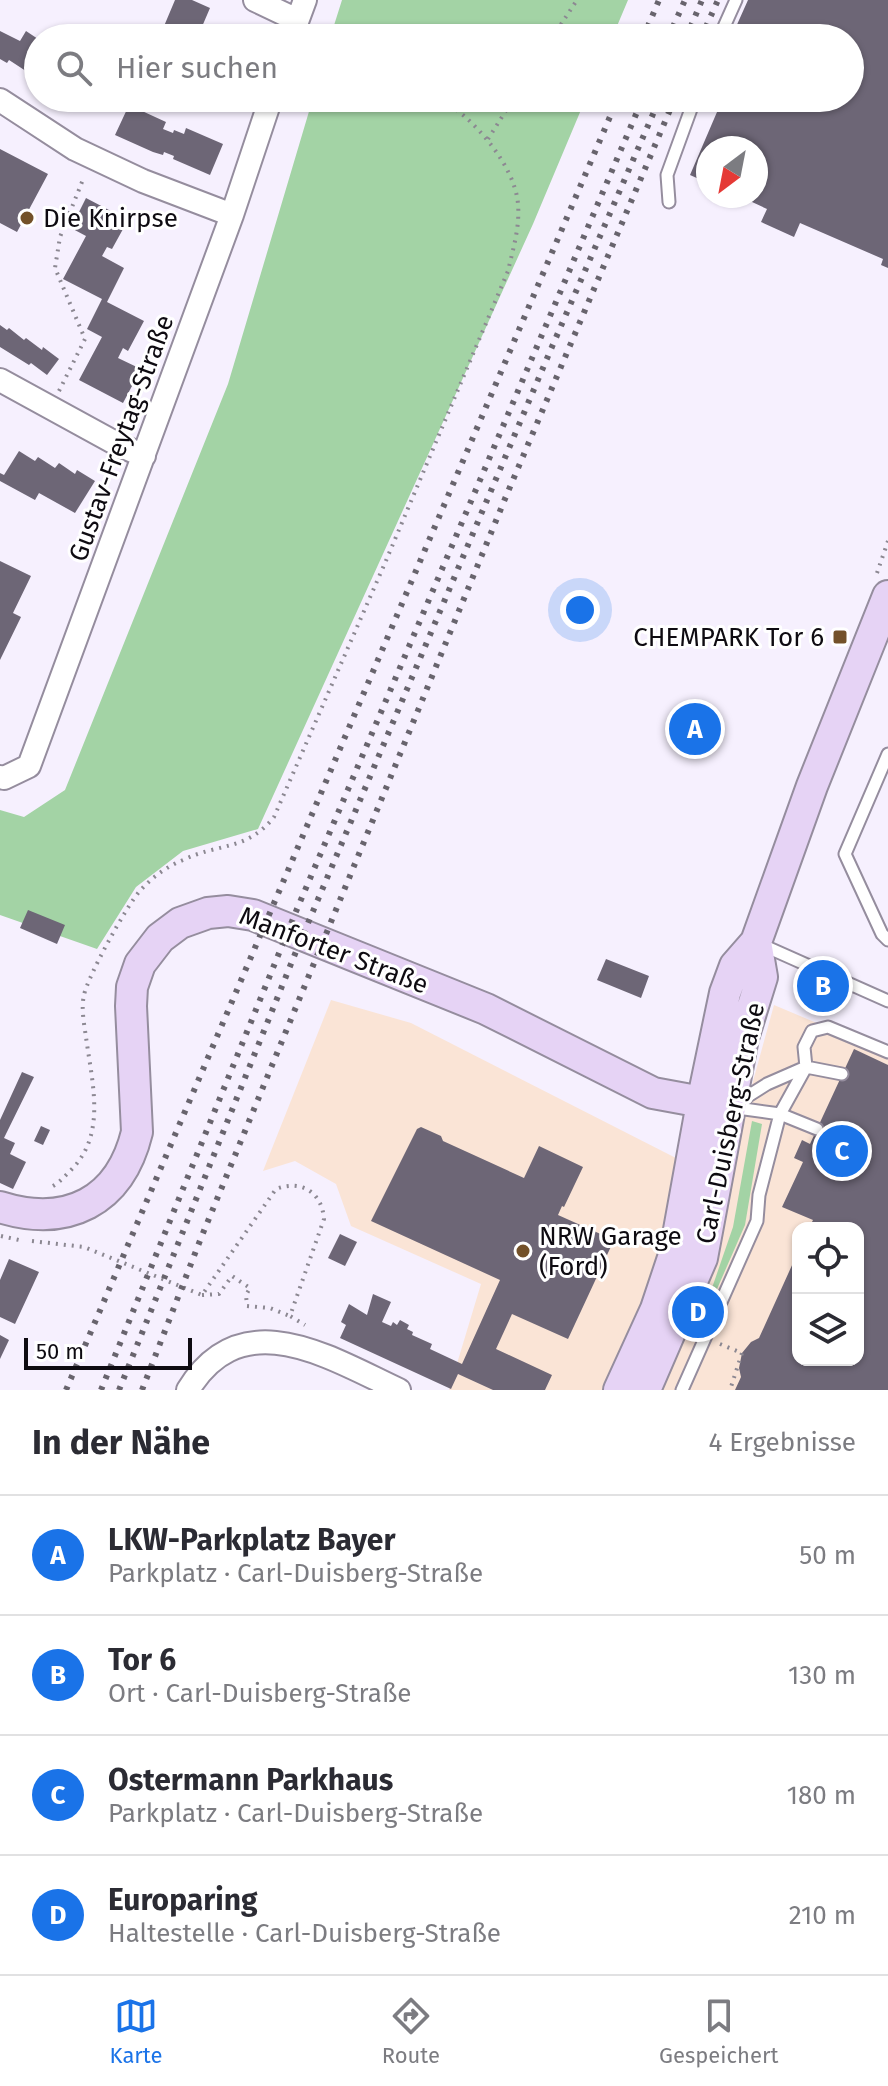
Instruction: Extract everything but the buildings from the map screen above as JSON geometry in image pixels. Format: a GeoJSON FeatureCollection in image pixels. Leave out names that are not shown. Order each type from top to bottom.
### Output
{"type":"FeatureCollection","features":[{"type":"Feature","properties":{"kind":"street"},"geometry":{"type":"LineString","coordinates":[[255,0],[298,19]]}},
{"type":"Feature","properties":{"kind":"street"},"geometry":{"type":"LineString","coordinates":[[0,100],[75,149],[143,181],[232,215]]}},
{"type":"Feature","properties":{"kind":"street","name":"Gustav-Freytag-Straße"},"geometry":{"type":"LineString","coordinates":[[0,777],[29,766],[232,215],[266,112]]}},
{"type":"Feature","properties":{"kind":"street"},"geometry":{"type":"LineString","coordinates":[[0,380],[144,456]]}},
{"type":"Feature","properties":{"kind":"street","name":"Carl-Duisberg-Straße"},"geometry":{"type":"LineString","coordinates":[[619,1390],[656,1309],[716,1105],[743,1038],[762,977],[756,942],[812,786],[888,596]]}},
{"type":"Feature","properties":{"kind":"street","name":"Manforter Straße"},"geometry":{"type":"LineString","coordinates":[[0,1207],[27,1215],[55,1214],[81,1206],[103,1193],[120,1175],[132,1153],[137,1132],[132,987],[140,964],[160,938],[180,923],[208,913],[228,911],[253,915],[486,1009],[653,1093],[716,1105]]}},
{"type":"Feature","properties":{"kind":"street","name":"Carl-Duisberg-Straße"},"geometry":{"type":"LineString","coordinates":[[645,1390],[702,1258],[716,1105]]}},
{"type":"Feature","properties":{"kind":"street"},"geometry":{"type":"LineString","coordinates":[[188,1390],[204,1368],[236,1347],[254,1341],[281,1342],[313,1350],[399,1390]]}},
{"type":"Feature","properties":{"kind":"lane"},"geometry":{"type":"LineString","coordinates":[[725,24],[736,0]]}},
{"type":"Feature","properties":{"kind":"lane"},"geometry":{"type":"LineString","coordinates":[[669,202],[667,175],[690,112]]}},
{"type":"Feature","properties":{"kind":"lane"},"geometry":{"type":"LineString","coordinates":[[888,754],[845,854],[882,934],[888,940]]}},
{"type":"Feature","properties":{"kind":"lane"},"geometry":{"type":"LineString","coordinates":[[756,942],[888,1001]]}},
{"type":"Feature","properties":{"kind":"lane"},"geometry":{"type":"LineString","coordinates":[[682,1390],[757,1221],[759,1195],[780,1114],[806,1067],[804,1047],[812,1031],[828,1027],[888,1052]]}},
{"type":"Feature","properties":{"kind":"lane"},"geometry":{"type":"LineString","coordinates":[[716,1105],[806,1067],[842,1074]]}},
{"type":"Feature","properties":{"kind":"lane"},"geometry":{"type":"LineString","coordinates":[[716,1105],[780,1114],[817,1129]]}},
{"type":"Feature","properties":{"kind":"path"},"geometry":{"type":"LineString","coordinates":[[561,24],[577,0]]}},
{"type":"Feature","properties":{"kind":"path"},"geometry":{"type":"LineString","coordinates":[[48,1188],[58,1183],[77,1164],[87,1150],[95,1128],[83,1016],[84,995],[97,965],[137,894],[158,873],[185,859],[244,842],[261,833],[274,817],[508,271],[517,233],[518,201],[488,139],[460,112]]}},
{"type":"Feature","properties":{"kind":"path"},"geometry":{"type":"LineString","coordinates":[[488,139],[505,112]]}},
{"type":"Feature","properties":{"kind":"path"},"geometry":{"type":"LineString","coordinates":[[51,407],[85,339],[55,268],[60,237],[93,157]]}},
{"type":"Feature","properties":{"kind":"path"},"geometry":{"type":"LineString","coordinates":[[202,1295],[264,1202],[276,1189],[293,1185],[316,1196],[323,1206],[324,1219],[290,1316]]}},
{"type":"Feature","properties":{"kind":"path"},"geometry":{"type":"LineString","coordinates":[[0,1236],[84,1247],[202,1295],[219,1294],[232,1276],[250,1288],[246,1295],[247,1306],[270,1308],[314,1330]]}},
{"type":"Feature","properties":{"kind":"path"},"geometry":{"type":"LineString","coordinates":[[730,1390],[742,1353]]}},
{"type":"Feature","properties":{"kind":"shaded area"},"geometry":{"type":"Polygon","coordinates":[[[331,1000],[411,1023],[725,1183],[774,1005],[888,1053],[888,1390],[449,1390],[481,1284],[351,1226],[336,1184],[295,1161],[263,1171],[331,1000]]]}},
{"type":"Feature","properties":{"kind":"green space"},"geometry":{"type":"Polygon","coordinates":[[[342,0],[628,0],[618,24],[334,24],[342,0]]]}},
{"type":"Feature","properties":{"kind":"green space"},"geometry":{"type":"Polygon","coordinates":[[[309,112],[580,112],[533,224],[258,829],[183,851],[136,887],[97,949],[0,915],[0,810],[24,817],[65,790],[228,384],[309,112]]]}},
{"type":"Feature","properties":{"kind":"green space"},"geometry":{"type":"Polygon","coordinates":[[[752,1121],[762,1124],[745,1225],[703,1321],[698,1319],[733,1227],[752,1121]]]}},
{"type":"Feature","properties":{"kind":"railway"},"geometry":{"type":"LineString","coordinates":[[649,24],[659,0]]}},
{"type":"Feature","properties":{"kind":"railway"},"geometry":{"type":"LineString","coordinates":[[674,24],[685,0]]}},
{"type":"Feature","properties":{"kind":"railway"},"geometry":{"type":"LineString","coordinates":[[692,24],[702,0]]}},
{"type":"Feature","properties":{"kind":"railway"},"geometry":{"type":"LineString","coordinates":[[707,24],[718,0]]}},
{"type":"Feature","properties":{"kind":"railway"},"geometry":{"type":"LineString","coordinates":[[66,1390],[612,112]]}},
{"type":"Feature","properties":{"kind":"railway"},"geometry":{"type":"LineString","coordinates":[[101,1390],[297,909],[637,112]]}},
{"type":"Feature","properties":{"kind":"railway"},"geometry":{"type":"LineString","coordinates":[[119,1390],[297,949],[654,112]]}},
{"type":"Feature","properties":{"kind":"railway"},"geometry":{"type":"LineString","coordinates":[[142,1390],[201,1238],[507,494],[669,112]]}},
{"type":"Feature","properties":{"kind":"place","name":"Die Knirpse"},"geometry":{"type":"Point","coordinates":[27,218]}},
{"type":"Feature","properties":{"kind":"place","name":"CHEMPARK Tor 6"},"geometry":{"type":"Point","coordinates":[840,637]}},
{"type":"Feature","properties":{"kind":"place","name":"LKW-Parkplatz Bayer"},"geometry":{"type":"Point","coordinates":[695,729]}},
{"type":"Feature","properties":{"kind":"place","name":"Tor 6"},"geometry":{"type":"Point","coordinates":[823,986]}},
{"type":"Feature","properties":{"kind":"place","name":"Ostermann Parkhaus"},"geometry":{"type":"Point","coordinates":[842,1151]}},
{"type":"Feature","properties":{"kind":"place","name":"NRW Garage (Ford)"},"geometry":{"type":"Point","coordinates":[523,1251]}},
{"type":"Feature","properties":{"kind":"place","name":"Europaring"},"geometry":{"type":"Point","coordinates":[698,1312]}}]}
